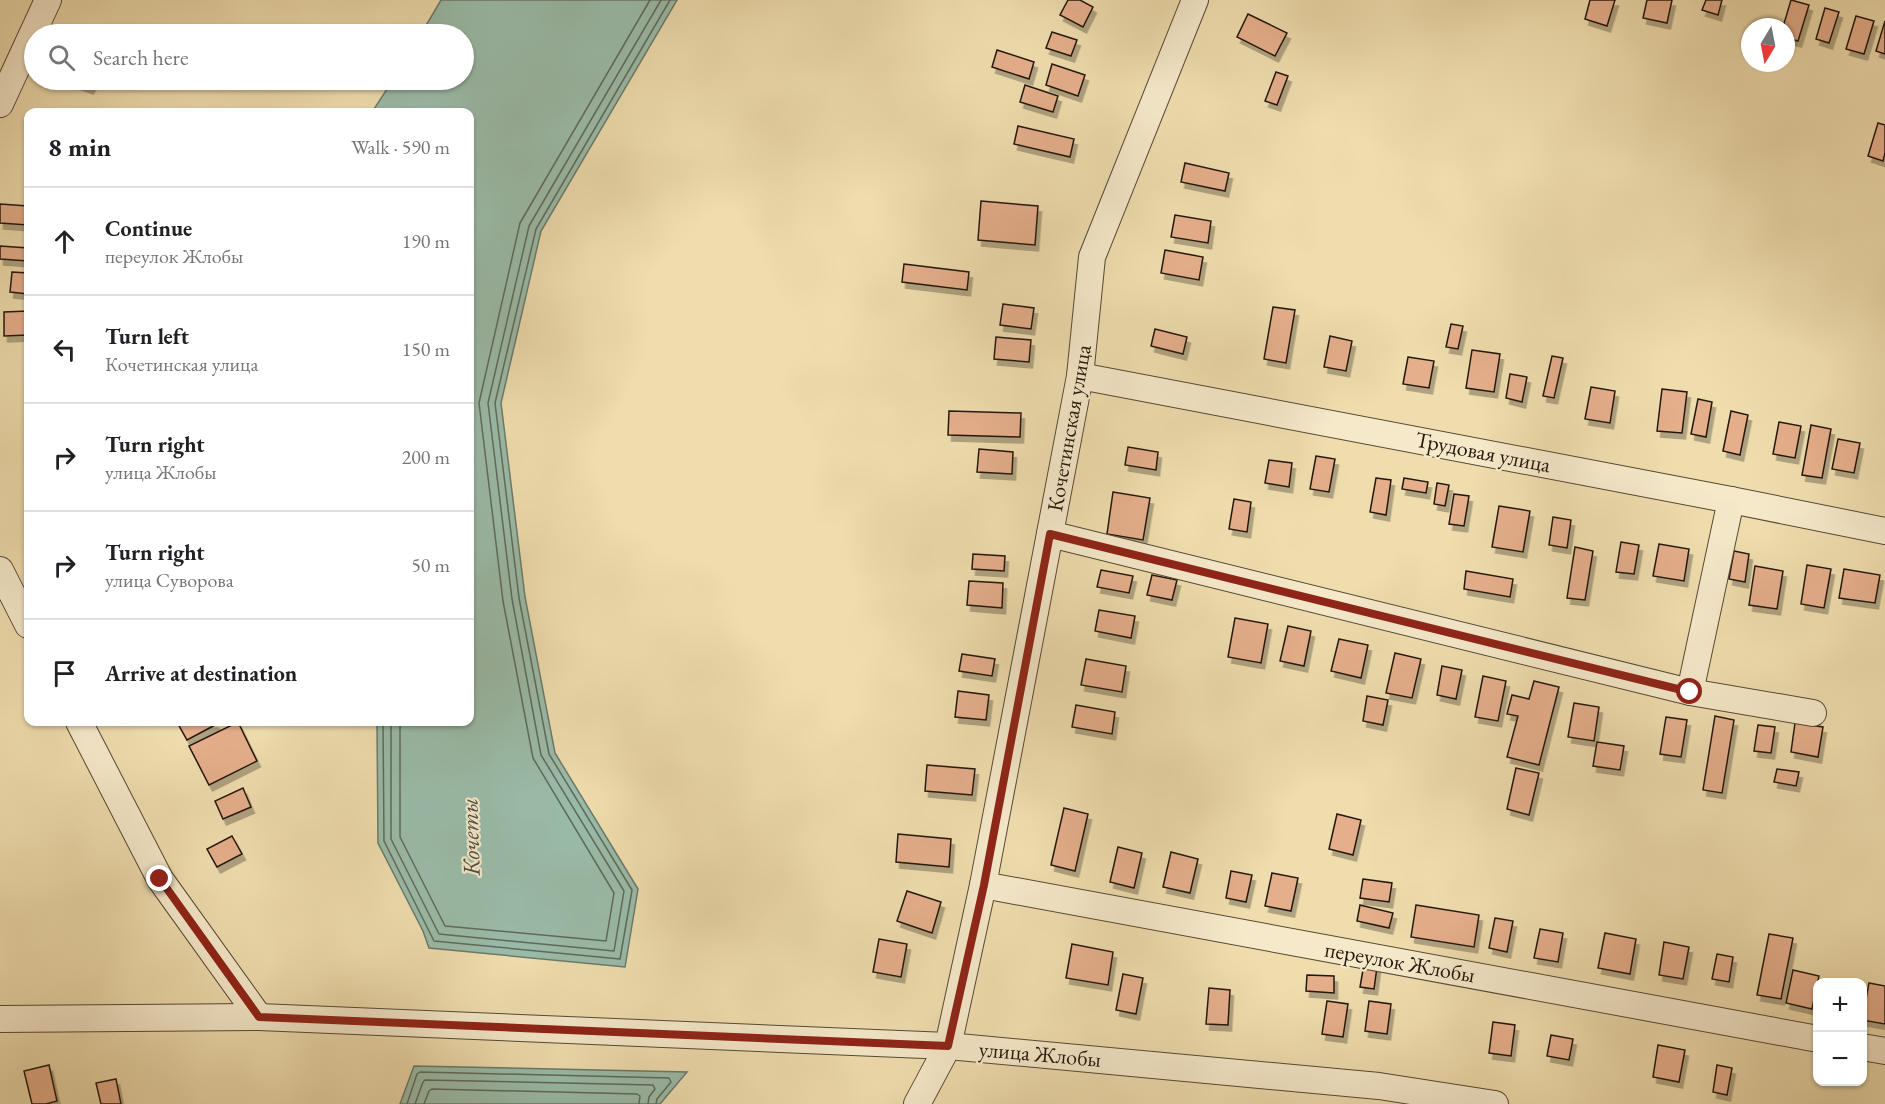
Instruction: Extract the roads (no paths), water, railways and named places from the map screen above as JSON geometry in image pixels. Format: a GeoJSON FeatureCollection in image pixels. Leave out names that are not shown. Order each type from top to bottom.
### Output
{"type":"FeatureCollection","features":[{"type":"Feature","properties":{"kind":"street"},"geometry":{"type":"LineString","coordinates":[[37,24],[48,0]]}},
{"type":"Feature","properties":{"kind":"street","name":"Кочетинская улица"},"geometry":{"type":"LineString","coordinates":[[917,1104],[948,1046],[984,885],[1080,376],[1092,256],[1195,0]]}},
{"type":"Feature","properties":{"kind":"street"},"geometry":{"type":"LineString","coordinates":[[0,104],[24,52]]}},
{"type":"Feature","properties":{"kind":"street","name":"Трудовая улица"},"geometry":{"type":"LineString","coordinates":[[1080,376],[1885,531]]}},
{"type":"Feature","properties":{"kind":"street"},"geometry":{"type":"LineString","coordinates":[[1690,692],[1731,500]]}},
{"type":"Feature","properties":{"kind":"street"},"geometry":{"type":"LineString","coordinates":[[1050,534],[1690,692],[1813,713]]}},
{"type":"Feature","properties":{"kind":"street"},"geometry":{"type":"LineString","coordinates":[[0,570],[24,617]]}},
{"type":"Feature","properties":{"kind":"street"},"geometry":{"type":"LineString","coordinates":[[80,726],[160,879],[259,1017]]}},
{"type":"Feature","properties":{"kind":"street","name":"переулок Жлобы"},"geometry":{"type":"LineString","coordinates":[[984,885],[1813,1038]]}},
{"type":"Feature","properties":{"kind":"street","name":"улица Жлобы"},"geometry":{"type":"LineString","coordinates":[[0,1019],[259,1017],[948,1046],[1372,1095],[1495,1104]]}},
{"type":"Feature","properties":{"kind":"street"},"geometry":{"type":"LineString","coordinates":[[1867,1048],[1885,1051]]}},
{"type":"Feature","properties":{"kind":"water","name":"Кочеты"},"geometry":{"type":"Polygon","coordinates":[[[441,0],[677,0],[541,231],[501,403],[525,597],[555,753],[638,889],[625,967],[429,948],[423,931],[378,843],[377,726],[474,726],[474,108],[375,108],[386,90],[474,90],[474,24],[427,24],[441,0]]]}},
{"type":"Feature","properties":{"kind":"water"},"geometry":{"type":"Polygon","coordinates":[[[414,1066],[687,1072],[660,1104],[400,1104],[414,1066]]]}}]}
